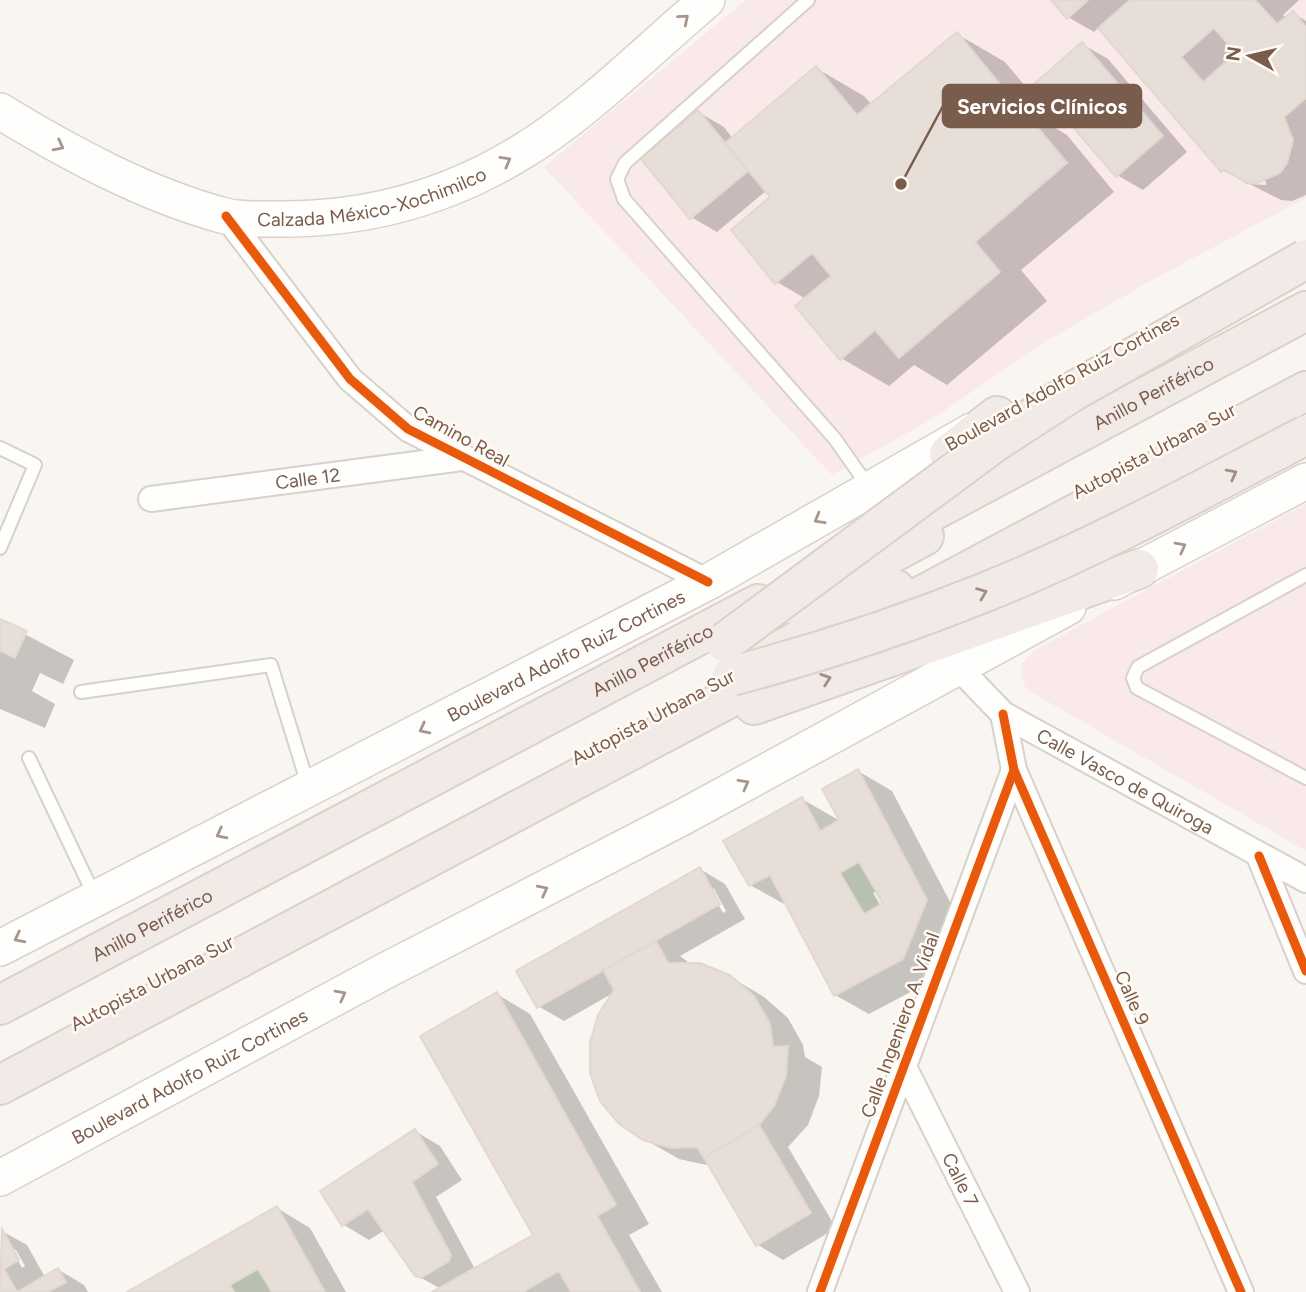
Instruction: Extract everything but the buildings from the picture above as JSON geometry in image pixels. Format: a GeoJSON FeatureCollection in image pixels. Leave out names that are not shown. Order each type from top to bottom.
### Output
{"type":"FeatureCollection","features":[{"type":"Feature","properties":{"kind":"highway"},"geometry":{"type":"LineString","coordinates":[[728,659],[1006,435],[1072,392],[1306,259]]}},
{"type":"Feature","properties":{"kind":"highway","name":"Anillo Periférico"},"geometry":{"type":"LineString","coordinates":[[0,1006],[1306,311]]}},
{"type":"Feature","properties":{"kind":"highway","name":"Autopista Urbana Sur"},"geometry":{"type":"LineString","coordinates":[[0,1063],[728,659],[1306,333]]}},
{"type":"Feature","properties":{"kind":"highway","name":"Autopista Urbana Sur"},"geometry":{"type":"LineString","coordinates":[[0,1025],[1306,370]]}},
{"type":"Feature","properties":{"kind":"highway"},"geometry":{"type":"LineString","coordinates":[[0,1085],[1306,391]]}},
{"type":"Feature","properties":{"kind":"highway"},"geometry":{"type":"LineString","coordinates":[[763,602],[997,416]]}},
{"type":"Feature","properties":{"kind":"highway"},"geometry":{"type":"LineString","coordinates":[[728,659],[863,638],[989,591],[1115,534],[1306,435]]}},
{"type":"Feature","properties":{"kind":"highway"},"geometry":{"type":"LineString","coordinates":[[646,743],[1139,569]]}},
{"type":"Feature","properties":{"kind":"main road","name":"Calzada México-Xochimilco"},"geometry":{"type":"LineString","coordinates":[[0,111],[55,145],[151,189],[226,216],[290,220],[341,216],[416,201],[453,187],[525,150],[557,127],[707,0]]}},
{"type":"Feature","properties":{"kind":"main road","name":"Boulevard Adolfo Ruiz Cortines"},"geometry":{"type":"LineString","coordinates":[[0,948],[708,583],[997,416],[1306,246]]}},
{"type":"Feature","properties":{"kind":"main road","name":"Boulevard Adolfo Ruiz Cortines"},"geometry":{"type":"LineString","coordinates":[[0,1178],[383,972],[683,817],[957,666],[1306,481]]}},
{"type":"Feature","properties":{"kind":"street","name":"Camino Real"},"geometry":{"type":"LineString","coordinates":[[226,216],[350,379],[408,429],[708,583]]}},
{"type":"Feature","properties":{"kind":"street","name":"Calle 12"},"geometry":{"type":"LineString","coordinates":[[151,499],[462,458]]}},
{"type":"Feature","properties":{"kind":"street","name":"Calle Vasco de Quiroga"},"geometry":{"type":"LineString","coordinates":[[957,666],[1003,714],[1306,880]]}},
{"type":"Feature","properties":{"kind":"street","name":"Calle 9"},"geometry":{"type":"LineString","coordinates":[[1003,714],[1014,770],[1241,1292]]}},
{"type":"Feature","properties":{"kind":"street","name":"Calle Ingeniero A. Vidal"},"geometry":{"type":"LineString","coordinates":[[820,1292],[1014,770]]}},
{"type":"Feature","properties":{"kind":"street"},"geometry":{"type":"LineString","coordinates":[[1259,856],[1306,971]]}},
{"type":"Feature","properties":{"kind":"street","name":"Calle 7"},"geometry":{"type":"LineString","coordinates":[[903,1065],[1017,1292]]}},
{"type":"Feature","properties":{"kind":"lane"},"geometry":{"type":"LineString","coordinates":[[808,0],[625,163],[617,179],[624,199],[835,439],[870,489]]}},
{"type":"Feature","properties":{"kind":"lane"},"geometry":{"type":"LineString","coordinates":[[0,448],[35,465],[0,548]]}},
{"type":"Feature","properties":{"kind":"lane"},"geometry":{"type":"LineString","coordinates":[[1306,575],[1138,667],[1133,678],[1138,688],[1306,778]]}},
{"type":"Feature","properties":{"kind":"lane"},"geometry":{"type":"LineString","coordinates":[[81,692],[271,665],[309,788]]}},
{"type":"Feature","properties":{"kind":"lane"},"geometry":{"type":"LineString","coordinates":[[29,758],[95,899]]}},
{"type":"Feature","properties":{"kind":"shaded area"},"geometry":{"type":"Polygon","coordinates":[[[746,0],[1306,0],[1306,198],[1152,280],[1050,339],[927,422],[832,475],[544,167],[746,0]]]}},
{"type":"Feature","properties":{"kind":"shaded area"},"geometry":{"type":"Polygon","coordinates":[[[1306,504],[1306,851],[1026,689],[1022,664],[1033,651],[1306,504]]]}},
{"type":"Feature","properties":{"kind":"green space"},"geometry":{"type":"Polygon","coordinates":[[[859,862],[883,903],[864,914],[840,873],[859,862]]]}},
{"type":"Feature","properties":{"kind":"green space"},"geometry":{"type":"Polygon","coordinates":[[[258,1269],[272,1292],[234,1292],[230,1285],[258,1269]]]}},
{"type":"Feature","properties":{"kind":"cycle path"},"geometry":{"type":"LineString","coordinates":[[226,216],[350,379],[408,429],[708,582]]}},
{"type":"Feature","properties":{"kind":"cycle path"},"geometry":{"type":"LineString","coordinates":[[1003,714],[1014,770],[1241,1292]]}},
{"type":"Feature","properties":{"kind":"cycle path"},"geometry":{"type":"LineString","coordinates":[[820,1292],[1014,770]]}},
{"type":"Feature","properties":{"kind":"cycle path"},"geometry":{"type":"LineString","coordinates":[[1259,856],[1306,971]]}},
{"type":"Feature","properties":{"kind":"place","name":"Servicios Clínicos"},"geometry":{"type":"Point","coordinates":[901,184]}}]}
